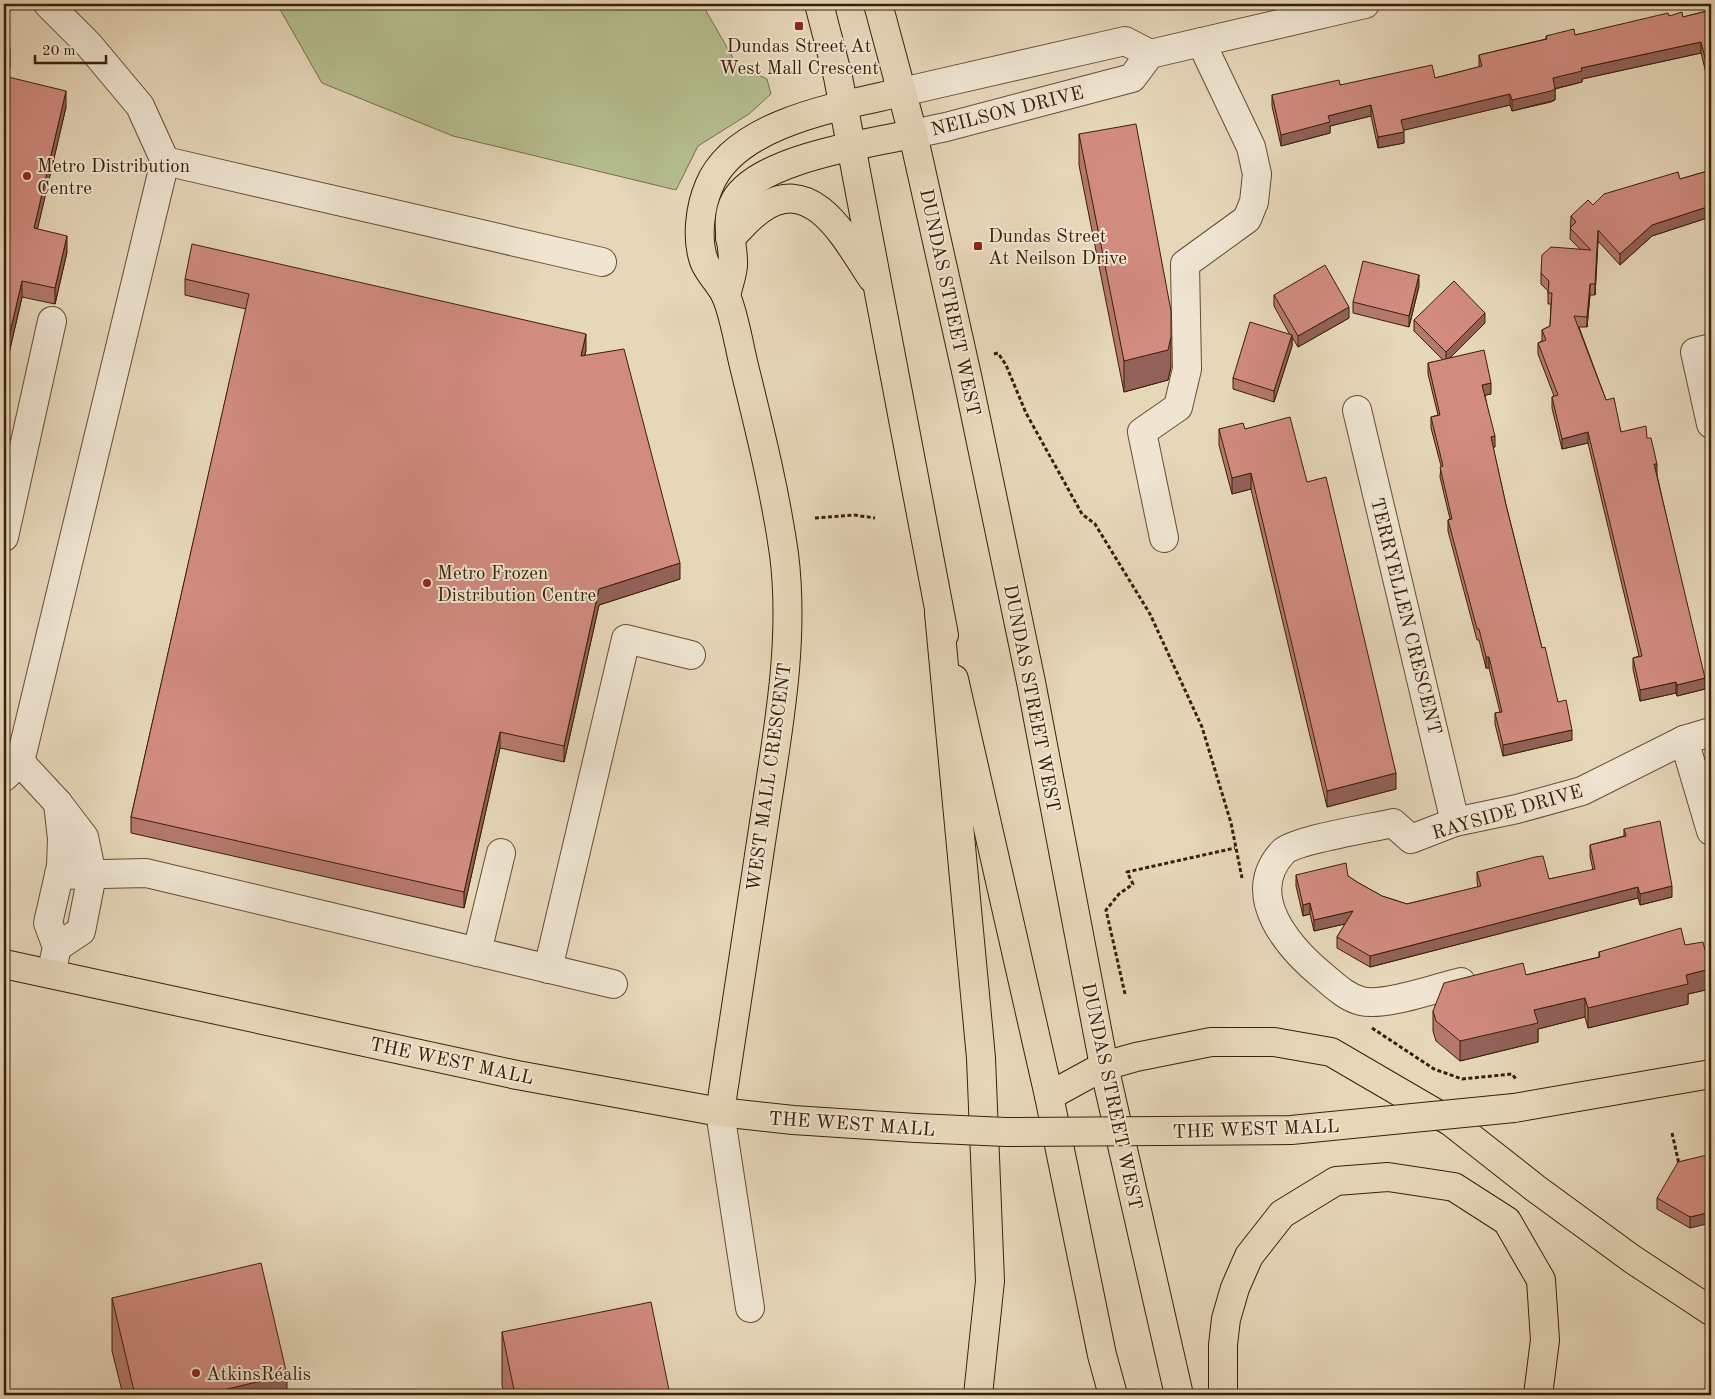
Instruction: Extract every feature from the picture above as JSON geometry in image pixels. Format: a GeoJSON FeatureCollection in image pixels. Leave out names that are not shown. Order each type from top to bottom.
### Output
{"type":"FeatureCollection","features":[{"type":"Feature","properties":{"kind":"main road"},"geometry":{"type":"LineString","coordinates":[[819,4],[844,106],[939,613],[1049,1096],[1102,1355],[1113,1395]]}},
{"type":"Feature","properties":{"kind":"main road","name":"DUNDAS STREET WEST"},"geometry":{"type":"LineString","coordinates":[[878,4],[913,134],[968,380],[1031,682],[1104,1066],[1179,1395]]}},
{"type":"Feature","properties":{"kind":"main road","name":"NEILSON DRIVE"},"geometry":{"type":"LineString","coordinates":[[844,106],[902,92]]}},
{"type":"Feature","properties":{"kind":"main road","name":"WEST MALL CRESCENT"},"geometry":{"type":"LineString","coordinates":[[720,1112],[783,698],[787,614],[784,558],[774,489],[726,296],[704,261],[702,208],[708,188],[717,170],[730,155],[755,138],[844,106]]}},
{"type":"Feature","properties":{"kind":"main road","name":"NEILSON DRIVE"},"geometry":{"type":"LineString","coordinates":[[852,147],[913,134]]}},
{"type":"Feature","properties":{"kind":"main road","name":"WEST MALL CRESCENT"},"geometry":{"type":"LineString","coordinates":[[726,296],[733,265],[728,227],[733,204],[746,186],[765,174],[799,161],[852,147]]}},
{"type":"Feature","properties":{"kind":"main road"},"geometry":{"type":"LineString","coordinates":[[730,238],[761,209],[774,203],[800,201],[813,205],[825,212],[836,225],[878,288]]}},
{"type":"Feature","properties":{"kind":"main road"},"geometry":{"type":"LineString","coordinates":[[939,613],[981,1058],[990,1281],[978,1395]]}},
{"type":"Feature","properties":{"kind":"main road","name":"THE WEST MALL"},"geometry":{"type":"LineString","coordinates":[[4,964],[518,1075],[720,1112],[793,1120],[916,1128],[1006,1132],[1291,1130],[1514,1108],[1711,1074]]}},
{"type":"Feature","properties":{"kind":"main road"},"geometry":{"type":"LineString","coordinates":[[1049,1096],[1104,1066],[1136,1057],[1211,1042],[1274,1042],[1331,1052],[1451,1122],[1564,1210],[1711,1312]]}},
{"type":"Feature","properties":{"kind":"main road"},"geometry":{"type":"LineString","coordinates":[[1223,1395],[1223,1345],[1226,1319],[1235,1288],[1249,1256],[1282,1214],[1336,1181],[1388,1177],[1454,1187],[1506,1221],[1541,1280],[1545,1340],[1538,1395]]}},
{"type":"Feature","properties":{"kind":"street"},"geometry":{"type":"LineString","coordinates":[[48,4],[89,45],[140,106],[166,162],[9,766],[58,803],[84,837],[92,875],[81,931],[57,947]]}},
{"type":"Feature","properties":{"kind":"street"},"geometry":{"type":"LineString","coordinates":[[1150,54],[1364,4]]}},
{"type":"Feature","properties":{"kind":"street","name":"NEILSON DRIVE"},"geometry":{"type":"LineString","coordinates":[[902,92],[1125,41],[1150,54],[1132,78],[913,134]]}},
{"type":"Feature","properties":{"kind":"street"},"geometry":{"type":"LineString","coordinates":[[1164,538],[1142,432],[1178,407],[1187,370],[1185,264],[1247,219],[1254,202],[1257,174],[1251,146],[1201,42]]}},
{"type":"Feature","properties":{"kind":"street"},"geometry":{"type":"LineString","coordinates":[[166,162],[602,262]]}},
{"type":"Feature","properties":{"kind":"street"},"geometry":{"type":"LineString","coordinates":[[4,537],[52,321]]}},
{"type":"Feature","properties":{"kind":"street"},"geometry":{"type":"LineString","coordinates":[[1711,348],[1695,352],[1711,424]]}},
{"type":"Feature","properties":{"kind":"street","name":"TERRYELLEN CRESCENT"},"geometry":{"type":"LineString","coordinates":[[1357,410],[1455,822]]}},
{"type":"Feature","properties":{"kind":"street"},"geometry":{"type":"LineString","coordinates":[[548,969],[626,639],[691,655]]}},
{"type":"Feature","properties":{"kind":"street","name":"RAYSIDE DRIVE"},"geometry":{"type":"LineString","coordinates":[[1461,982],[1376,1003],[1360,1001],[1344,993],[1291,947],[1268,908],[1266,883],[1272,868],[1284,851],[1299,844],[1393,823],[1411,839],[1455,822],[1517,809],[1582,791],[1684,740],[1711,732]]}},
{"type":"Feature","properties":{"kind":"street"},"geometry":{"type":"LineString","coordinates":[[1684,740],[1711,831]]}},
{"type":"Feature","properties":{"kind":"street"},"geometry":{"type":"LineString","coordinates":[[51,974],[57,947],[48,923],[59,875],[62,839],[58,803]]}},
{"type":"Feature","properties":{"kind":"street"},"geometry":{"type":"LineString","coordinates":[[478,952],[501,853]]}},
{"type":"Feature","properties":{"kind":"street"},"geometry":{"type":"LineString","coordinates":[[59,875],[146,873],[613,984]]}},
{"type":"Feature","properties":{"kind":"street"},"geometry":{"type":"LineString","coordinates":[[720,1112],[750,1308]]}},
{"type":"Feature","properties":{"kind":"path"},"geometry":{"type":"LineString","coordinates":[[994,354],[998,353],[1006,365],[1026,413],[1082,514],[1095,524],[1150,614],[1202,727],[1231,823],[1235,848],[1127,872],[1133,884],[1119,894],[1106,910],[1125,994]]}},
{"type":"Feature","properties":{"kind":"path"},"geometry":{"type":"LineString","coordinates":[[815,518],[854,515],[875,518]]}},
{"type":"Feature","properties":{"kind":"path"},"geometry":{"type":"LineString","coordinates":[[1711,910],[1707,911],[1711,914]]}},
{"type":"Feature","properties":{"kind":"path"},"geometry":{"type":"LineString","coordinates":[[1672,1133],[1680,1170]]}},
{"type":"Feature","properties":{"kind":"green space"},"geometry":{"type":"Polygon","coordinates":[[[277,4],[697,4],[705,9],[737,65],[767,79],[771,94],[749,114],[698,146],[676,190],[453,136],[322,83],[277,4]]]}},
{"type":"Feature","properties":{"kind":"building"},"geometry":{"type":"Polygon","coordinates":[[[1711,10],[1711,82],[1701,42],[1581,68],[1582,71],[1553,78],[1555,89],[1551,91],[1512,100],[1510,94],[1401,120],[1404,132],[1378,137],[1371,105],[1328,116],[1330,122],[1281,135],[1272,95],[1339,80],[1340,85],[1432,65],[1435,78],[1482,66],[1479,55],[1547,39],[1546,36],[1574,29],[1575,35],[1668,13],[1669,16],[1682,12],[1683,17],[1711,10]]]}},
{"type":"Feature","properties":{"kind":"building"},"geometry":{"type":"Polygon","coordinates":[[[4,48],[10,49],[4,75],[4,48]]]}},
{"type":"Feature","properties":{"kind":"building","name":"Metro Distribution Centre"},"geometry":{"type":"Polygon","coordinates":[[[4,76],[66,91],[34,228],[67,236],[55,288],[22,281],[4,359],[4,76]]]}},
{"type":"Feature","properties":{"kind":"building"},"geometry":{"type":"Polygon","coordinates":[[[1136,124],[1171,311],[1171,337],[1168,350],[1124,361],[1079,134],[1136,124]]]}},
{"type":"Feature","properties":{"kind":"building"},"geometry":{"type":"Polygon","coordinates":[[[1711,170],[1711,209],[1710,206],[1652,225],[1620,254],[1598,230],[1595,284],[1590,284],[1587,317],[1574,316],[1606,400],[1614,398],[1621,432],[1646,426],[1647,438],[1651,438],[1657,464],[1654,464],[1705,678],[1677,685],[1676,682],[1640,690],[1633,658],[1642,656],[1588,432],[1562,439],[1552,397],[1558,395],[1538,343],[1546,340],[1542,330],[1550,326],[1552,293],[1548,293],[1549,281],[1541,273],[1542,255],[1551,247],[1591,250],[1570,228],[1576,222],[1571,216],[1588,200],[1593,205],[1604,194],[1678,172],[1680,179],[1711,170]]]}},
{"type":"Feature","properties":{"kind":"building","name":"Metro Frozen Distribution Centre"},"geometry":{"type":"Polygon","coordinates":[[[192,244],[586,334],[581,356],[624,349],[680,563],[599,589],[564,746],[500,732],[464,892],[131,817],[249,294],[185,279],[192,244]]]}},
{"type":"Feature","properties":{"kind":"building"},"geometry":{"type":"Polygon","coordinates":[[[1363,261],[1419,275],[1409,316],[1353,302],[1363,261]]]}},
{"type":"Feature","properties":{"kind":"building"},"geometry":{"type":"Polygon","coordinates":[[[1325,265],[1349,307],[1298,336],[1274,295],[1325,265]]]}},
{"type":"Feature","properties":{"kind":"building"},"geometry":{"type":"Polygon","coordinates":[[[1454,281],[1485,313],[1446,352],[1414,320],[1454,281]]]}},
{"type":"Feature","properties":{"kind":"building"},"geometry":{"type":"Polygon","coordinates":[[[1250,322],[1292,335],[1274,391],[1233,378],[1250,322]]]}},
{"type":"Feature","properties":{"kind":"building"},"geometry":{"type":"Polygon","coordinates":[[[1484,350],[1491,383],[1482,385],[1495,436],[1491,437],[1506,505],[1542,648],[1545,647],[1558,702],[1566,700],[1572,730],[1503,745],[1495,713],[1502,712],[1489,657],[1486,657],[1479,629],[1477,629],[1448,520],[1452,519],[1440,467],[1443,466],[1431,417],[1440,415],[1428,363],[1484,350]]]}},
{"type":"Feature","properties":{"kind":"building"},"geometry":{"type":"Polygon","coordinates":[[[1290,417],[1307,482],[1326,477],[1396,773],[1327,791],[1251,473],[1232,478],[1219,429],[1243,423],[1245,429],[1290,417]]]}},
{"type":"Feature","properties":{"kind":"building"},"geometry":{"type":"Polygon","coordinates":[[[1660,821],[1672,886],[1640,894],[1638,887],[1370,956],[1337,937],[1353,911],[1314,920],[1310,903],[1303,905],[1296,875],[1346,863],[1348,876],[1382,896],[1407,904],[1481,886],[1477,872],[1535,857],[1543,856],[1549,879],[1595,869],[1590,845],[1626,836],[1624,829],[1660,821]]]}},
{"type":"Feature","properties":{"kind":"building"},"geometry":{"type":"Polygon","coordinates":[[[1681,928],[1685,945],[1703,942],[1710,969],[1686,975],[1688,984],[1588,1008],[1585,998],[1534,1010],[1538,1023],[1460,1041],[1436,1021],[1433,1011],[1444,983],[1523,963],[1526,975],[1600,957],[1599,952],[1681,928]]]}},
{"type":"Feature","properties":{"kind":"building"},"geometry":{"type":"Polygon","coordinates":[[[1711,1154],[1711,1212],[1690,1217],[1657,1198],[1678,1162],[1711,1154]]]}},
{"type":"Feature","properties":{"kind":"building"},"geometry":{"type":"Polygon","coordinates":[[[261,1263],[287,1375],[201,1395],[135,1395],[112,1298],[261,1263]]]}},
{"type":"Feature","properties":{"kind":"building"},"geometry":{"type":"Polygon","coordinates":[[[651,1302],[670,1395],[515,1395],[502,1332],[651,1302]]]}},
{"type":"Feature","properties":{"kind":"place","name":"Dundas Street At West Mall Crescent"},"geometry":{"type":"Point","coordinates":[799,26]}},
{"type":"Feature","properties":{"kind":"place","name":"Metro Distribution Centre"},"geometry":{"type":"Point","coordinates":[27,176]}},
{"type":"Feature","properties":{"kind":"place","name":"Dundas Street At Neilson Drive"},"geometry":{"type":"Point","coordinates":[978,246]}},
{"type":"Feature","properties":{"kind":"place","name":"Metro Frozen Distribution Centre"},"geometry":{"type":"Point","coordinates":[427,583]}},
{"type":"Feature","properties":{"kind":"place","name":"AtkinsRéalis"},"geometry":{"type":"Point","coordinates":[196,1373]}}]}
